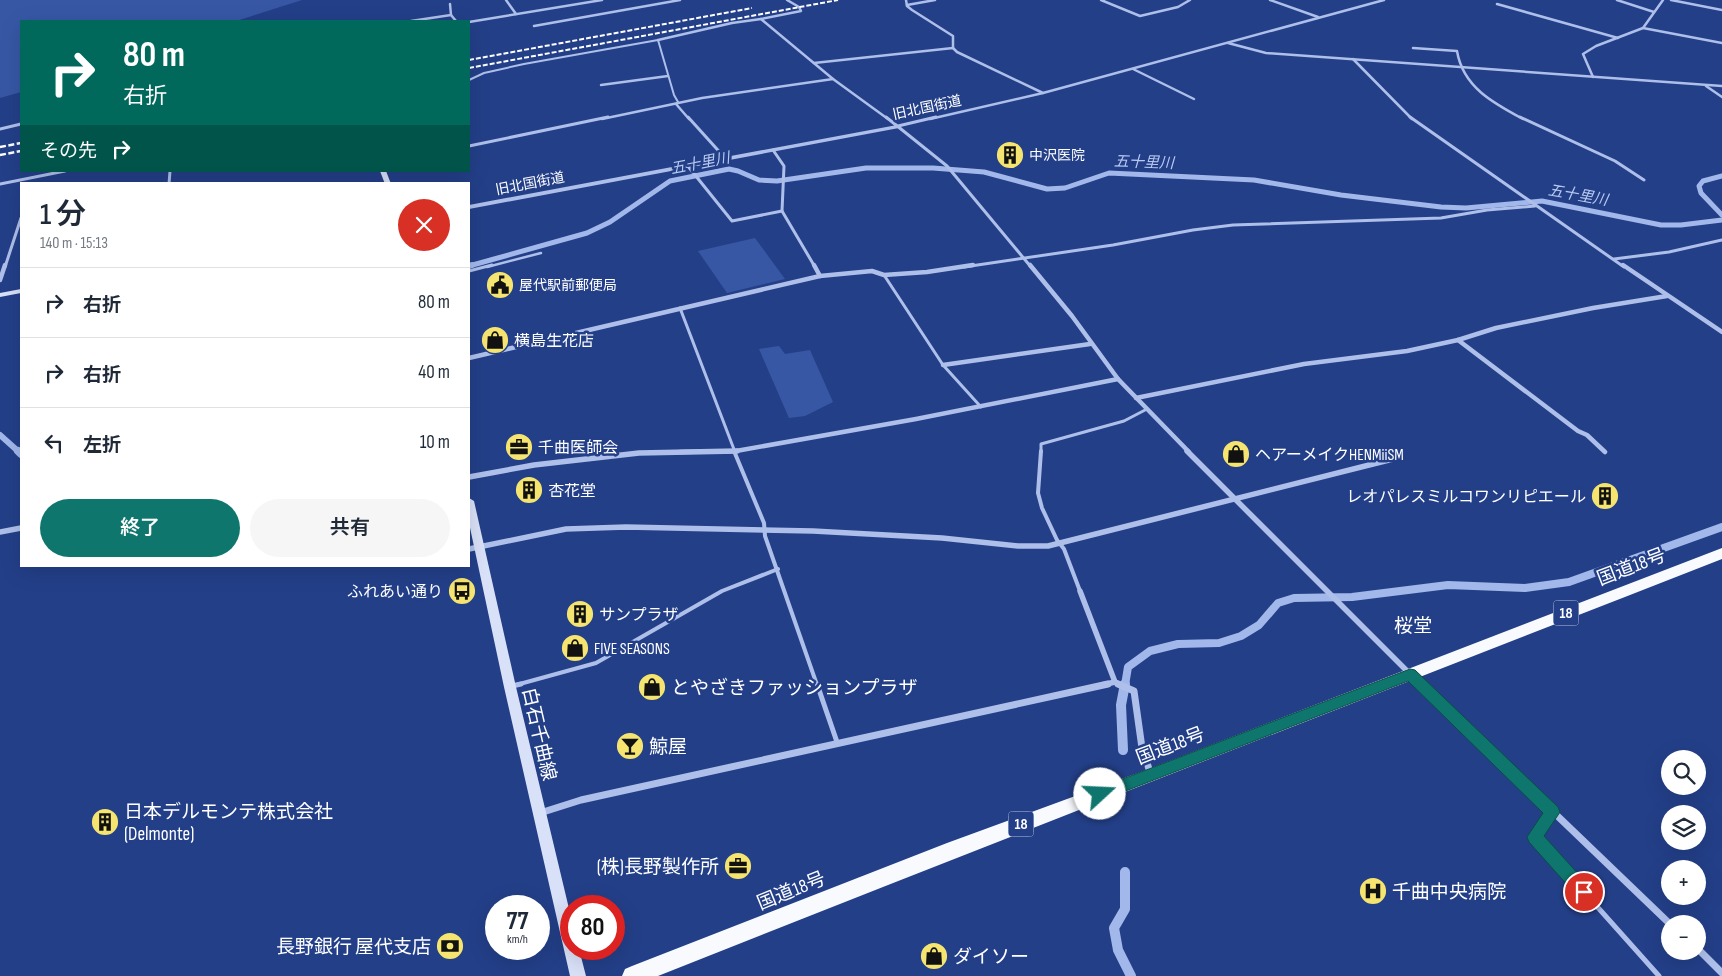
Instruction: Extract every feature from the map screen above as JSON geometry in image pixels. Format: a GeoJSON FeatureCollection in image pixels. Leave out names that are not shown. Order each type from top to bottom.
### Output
{"type":"FeatureCollection","features":[{"type":"Feature","properties":{"kind":"highway","name":"国道18号"},"geometry":{"type":"LineString","coordinates":[[632,976],[954,849],[1152,775],[1722,553]]}},
{"type":"Feature","properties":{"kind":"main road"},"geometry":{"type":"LineString","coordinates":[[0,295],[20,291]]}},
{"type":"Feature","properties":{"kind":"main road","name":"白石千曲線"},"geometry":{"type":"LineString","coordinates":[[470,510],[474,548],[510,687],[578,976]]}},
{"type":"Feature","properties":{"kind":"street"},"geometry":{"type":"LineString","coordinates":[[506,0],[516,14]]}},
{"type":"Feature","properties":{"kind":"street"},"geometry":{"type":"LineString","coordinates":[[470,22],[600,0]]}},
{"type":"Feature","properties":{"kind":"street"},"geometry":{"type":"LineString","coordinates":[[534,26],[680,0]]}},
{"type":"Feature","properties":{"kind":"street"},"geometry":{"type":"LineString","coordinates":[[658,40],[732,23],[801,11],[787,0]]}},
{"type":"Feature","properties":{"kind":"street"},"geometry":{"type":"LineString","coordinates":[[906,0],[907,5],[918,16],[944,29],[953,36],[953,48],[957,52],[1043,93]]}},
{"type":"Feature","properties":{"kind":"street"},"geometry":{"type":"LineString","coordinates":[[907,5],[935,0]]}},
{"type":"Feature","properties":{"kind":"street"},"geometry":{"type":"LineString","coordinates":[[1104,0],[1102,0],[1140,16],[1178,7],[1190,0]]}},
{"type":"Feature","properties":{"kind":"street"},"geometry":{"type":"LineString","coordinates":[[1270,0],[1319,17]]}},
{"type":"Feature","properties":{"kind":"street","name":"旧北国街道"},"geometry":{"type":"LineString","coordinates":[[470,207],[898,127],[1043,93],[1384,0]]}},
{"type":"Feature","properties":{"kind":"street"},"geometry":{"type":"LineString","coordinates":[[1617,0],[1654,12]]}},
{"type":"Feature","properties":{"kind":"street"},"geometry":{"type":"LineString","coordinates":[[1643,28],[1661,0]]}},
{"type":"Feature","properties":{"kind":"street"},"geometry":{"type":"LineString","coordinates":[[1671,0],[1722,10]]}},
{"type":"Feature","properties":{"kind":"street"},"geometry":{"type":"LineString","coordinates":[[450,4],[451,15],[455,20]]}},
{"type":"Feature","properties":{"kind":"street"},"geometry":{"type":"LineString","coordinates":[[1497,4],[1618,38]]}},
{"type":"Feature","properties":{"kind":"street"},"geometry":{"type":"LineString","coordinates":[[418,20],[451,15]]}},
{"type":"Feature","properties":{"kind":"street"},"geometry":{"type":"LineString","coordinates":[[761,19],[833,79],[929,149],[947,166],[1072,316],[1090,344],[1118,380],[1233,498],[1410,674],[1661,915]]}},
{"type":"Feature","properties":{"kind":"street"},"geometry":{"type":"LineString","coordinates":[[1593,77],[1584,54],[1596,46],[1643,28],[1722,43]]}},
{"type":"Feature","properties":{"kind":"street"},"geometry":{"type":"LineString","coordinates":[[1225,43],[1266,53],[1722,86]]}},
{"type":"Feature","properties":{"kind":"street"},"geometry":{"type":"LineString","coordinates":[[814,63],[953,48]]}},
{"type":"Feature","properties":{"kind":"street"},"geometry":{"type":"LineString","coordinates":[[1413,48],[1457,52],[1460,67],[1472,83],[1511,113],[1534,126],[1554,133],[1614,161],[1644,180]]}},
{"type":"Feature","properties":{"kind":"street"},"geometry":{"type":"LineString","coordinates":[[1353,59],[1414,122],[1722,332]]}},
{"type":"Feature","properties":{"kind":"street"},"geometry":{"type":"LineString","coordinates":[[1132,69],[1194,100]]}},
{"type":"Feature","properties":{"kind":"street"},"geometry":{"type":"LineString","coordinates":[[600,85],[668,76]]}},
{"type":"Feature","properties":{"kind":"street"},"geometry":{"type":"LineString","coordinates":[[470,146],[702,98],[833,79]]}},
{"type":"Feature","properties":{"kind":"street"},"geometry":{"type":"LineString","coordinates":[[1704,85],[1722,97]]}},
{"type":"Feature","properties":{"kind":"street"},"geometry":{"type":"LineString","coordinates":[[676,104],[725,158]]}},
{"type":"Feature","properties":{"kind":"street"},"geometry":{"type":"LineString","coordinates":[[0,129],[20,124]]}},
{"type":"Feature","properties":{"kind":"street"},"geometry":{"type":"LineString","coordinates":[[773,150],[784,166],[782,211],[820,276]]}},
{"type":"Feature","properties":{"kind":"street"},"geometry":{"type":"LineString","coordinates":[[687,165],[732,222],[782,211]]}},
{"type":"Feature","properties":{"kind":"street"},"geometry":{"type":"LineString","coordinates":[[0,184],[60,172]]}},
{"type":"Feature","properties":{"kind":"street"},"geometry":{"type":"LineString","coordinates":[[34,182],[35,177]]}},
{"type":"Feature","properties":{"kind":"street"},"geometry":{"type":"LineString","coordinates":[[470,358],[820,276],[872,272],[884,275],[927,272],[1024,259],[1112,245],[1139,238],[1226,226],[1337,219],[1439,218],[1471,212],[1534,205]]}},
{"type":"Feature","properties":{"kind":"street"},"geometry":{"type":"LineString","coordinates":[[0,280],[20,221]]}},
{"type":"Feature","properties":{"kind":"street"},"geometry":{"type":"LineString","coordinates":[[1614,259],[1669,252],[1722,240]]}},
{"type":"Feature","properties":{"kind":"street"},"geometry":{"type":"LineString","coordinates":[[1136,398],[1304,364],[1407,351],[1458,340],[1506,326],[1593,308],[1667,296]]}},
{"type":"Feature","properties":{"kind":"street"},"geometry":{"type":"LineString","coordinates":[[1458,340],[1578,431],[1587,435],[1605,452]]}},
{"type":"Feature","properties":{"kind":"street"},"geometry":{"type":"LineString","coordinates":[[943,366],[1090,344]]}},
{"type":"Feature","properties":{"kind":"street"},"geometry":{"type":"LineString","coordinates":[[470,477],[534,465],[639,453],[736,451],[981,407],[1118,380]]}},
{"type":"Feature","properties":{"kind":"street"},"geometry":{"type":"LineString","coordinates":[[474,548],[566,529],[626,527],[813,531],[922,537],[1018,546],[1060,544],[1114,528],[1393,460]]}},
{"type":"Feature","properties":{"kind":"street"},"geometry":{"type":"LineString","coordinates":[[0,532],[20,528]]}},
{"type":"Feature","properties":{"kind":"street"},"geometry":{"type":"LineString","coordinates":[[1080,591],[1115,682]]}},
{"type":"Feature","properties":{"kind":"street"},"geometry":{"type":"LineString","coordinates":[[540,814],[581,800],[1115,682],[1134,691],[1142,748],[1152,775]]}},
{"type":"Feature","properties":{"kind":"street"},"geometry":{"type":"LineString","coordinates":[[1706,957],[1722,973]]}},
{"type":"Feature","properties":{"kind":"lane"},"geometry":{"type":"LineString","coordinates":[[470,80],[484,73],[516,66],[658,40],[674,95],[678,102],[676,104]]}},
{"type":"Feature","properties":{"kind":"lane"},"geometry":{"type":"LineString","coordinates":[[470,271],[541,252]]}},
{"type":"Feature","properties":{"kind":"lane"},"geometry":{"type":"LineString","coordinates":[[884,275],[943,366],[981,407]]}},
{"type":"Feature","properties":{"kind":"lane"},"geometry":{"type":"LineString","coordinates":[[680,308],[716,406],[764,523],[764,531],[837,742]]}},
{"type":"Feature","properties":{"kind":"lane"},"geometry":{"type":"LineString","coordinates":[[1080,591],[1064,549],[1056,540],[1042,508],[1038,493],[1042,444],[1124,421],[1147,409]]}},
{"type":"Feature","properties":{"kind":"lane"},"geometry":{"type":"LineString","coordinates":[[510,687],[596,663],[722,591],[778,569]]}},
{"type":"Feature","properties":{"kind":"lane"},"geometry":{"type":"LineString","coordinates":[[1552,812],[1535,837],[1659,976]]}},
{"type":"Feature","properties":{"kind":"shaded area"},"geometry":{"type":"Polygon","coordinates":[[[0,0],[302,0],[239,20],[20,20],[20,92],[0,98],[0,0]]]}},
{"type":"Feature","properties":{"kind":"shaded area"},"geometry":{"type":"Polygon","coordinates":[[[755,238],[785,279],[727,293],[698,251],[755,238]]]}},
{"type":"Feature","properties":{"kind":"shaded area"},"geometry":{"type":"Polygon","coordinates":[[[779,346],[785,354],[810,350],[833,402],[805,416],[789,418],[759,349],[779,346]]]}},
{"type":"Feature","properties":{"kind":"waterway","name":"五十里川"},"geometry":{"type":"LineString","coordinates":[[470,266],[587,233],[610,222],[670,181],[729,169],[759,180],[777,181],[866,168],[933,168],[984,172],[1047,189],[1065,188],[1109,173],[1254,180],[1341,195],[1441,207],[1466,208],[1542,201],[1661,225],[1681,225],[1722,220]]}},
{"type":"Feature","properties":{"kind":"waterway","name":"五十里川"},"geometry":{"type":"LineString","coordinates":[[1722,176],[1703,181],[1699,186],[1701,193],[1722,215]]}},
{"type":"Feature","properties":{"kind":"waterway","name":"五十里川"},"geometry":{"type":"LineString","coordinates":[[0,435],[19,452]]}},
{"type":"Feature","properties":{"kind":"waterway"},"geometry":{"type":"LineString","coordinates":[[1125,685],[1128,667],[1150,651],[1178,644],[1219,643],[1241,636],[1259,625],[1278,603],[1294,598],[1352,597],[1448,585],[1525,588],[1569,582],[1722,527]]}},
{"type":"Feature","properties":{"kind":"waterway"},"geometry":{"type":"LineString","coordinates":[[1123,750],[1121,705],[1125,684]]}},
{"type":"Feature","properties":{"kind":"waterway"},"geometry":{"type":"LineString","coordinates":[[1125,872],[1125,909],[1114,928],[1118,950],[1131,976]]}},
{"type":"Feature","properties":{"kind":"railway"},"geometry":{"type":"LineString","coordinates":[[470,68],[838,0]]}},
{"type":"Feature","properties":{"kind":"railway"},"geometry":{"type":"LineString","coordinates":[[470,60],[752,8]]}},
{"type":"Feature","properties":{"kind":"railway"},"geometry":{"type":"LineString","coordinates":[[0,147],[20,143]]}},
{"type":"Feature","properties":{"kind":"railway"},"geometry":{"type":"LineString","coordinates":[[0,155],[20,151]]}},
{"type":"Feature","properties":{"kind":"place","name":"中沢医院"},"geometry":{"type":"Point","coordinates":[1010,155]}},
{"type":"Feature","properties":{"kind":"place","name":"屋代駅前郵便局"},"geometry":{"type":"Point","coordinates":[500,285]}},
{"type":"Feature","properties":{"kind":"place","name":"横島生花店"},"geometry":{"type":"Point","coordinates":[495,340]}},
{"type":"Feature","properties":{"kind":"place","name":"千曲医師会"},"geometry":{"type":"Point","coordinates":[519,447]}},
{"type":"Feature","properties":{"kind":"place","name":"ヘアーメイクHENMiiSM"},"geometry":{"type":"Point","coordinates":[1236,454]}},
{"type":"Feature","properties":{"kind":"place","name":"杏花堂"},"geometry":{"type":"Point","coordinates":[529,490]}},
{"type":"Feature","properties":{"kind":"place","name":"レオパレスミルコワンリピエール"},"geometry":{"type":"Point","coordinates":[1605,496]}},
{"type":"Feature","properties":{"kind":"place","name":"ふれあい通り"},"geometry":{"type":"Point","coordinates":[462,591]}},
{"type":"Feature","properties":{"kind":"place","name":"サンプラザ"},"geometry":{"type":"Point","coordinates":[580,614]}},
{"type":"Feature","properties":{"kind":"place","name":"FIVE SEASONS"},"geometry":{"type":"Point","coordinates":[575,648]}},
{"type":"Feature","properties":{"kind":"place","name":"とやざきファッションプラザ"},"geometry":{"type":"Point","coordinates":[652,687]}},
{"type":"Feature","properties":{"kind":"place","name":"鯨屋"},"geometry":{"type":"Point","coordinates":[630,746]}},
{"type":"Feature","properties":{"kind":"place","name":"日本デルモンテ株式会社 (Delmonte)"},"geometry":{"type":"Point","coordinates":[105,822]}},
{"type":"Feature","properties":{"kind":"place","name":"(株)長野製作所"},"geometry":{"type":"Point","coordinates":[738,866]}},
{"type":"Feature","properties":{"kind":"place","name":"千曲中央病院"},"geometry":{"type":"Point","coordinates":[1373,891]}},
{"type":"Feature","properties":{"kind":"place","name":"長野銀行 屋代支店"},"geometry":{"type":"Point","coordinates":[450,946]}},
{"type":"Feature","properties":{"kind":"place","name":"ダイソー"},"geometry":{"type":"Point","coordinates":[934,956]}},
{"type":"Feature","properties":{"kind":"district","name":"桜堂"},"geometry":{"type":"Point","coordinates":[1413,625]}},
{"type":"Feature","properties":{"kind":"route"},"geometry":{"type":"LineString","coordinates":[[1100,794],[1410,674],[1552,812],[1535,837],[1584,892]]}}]}
